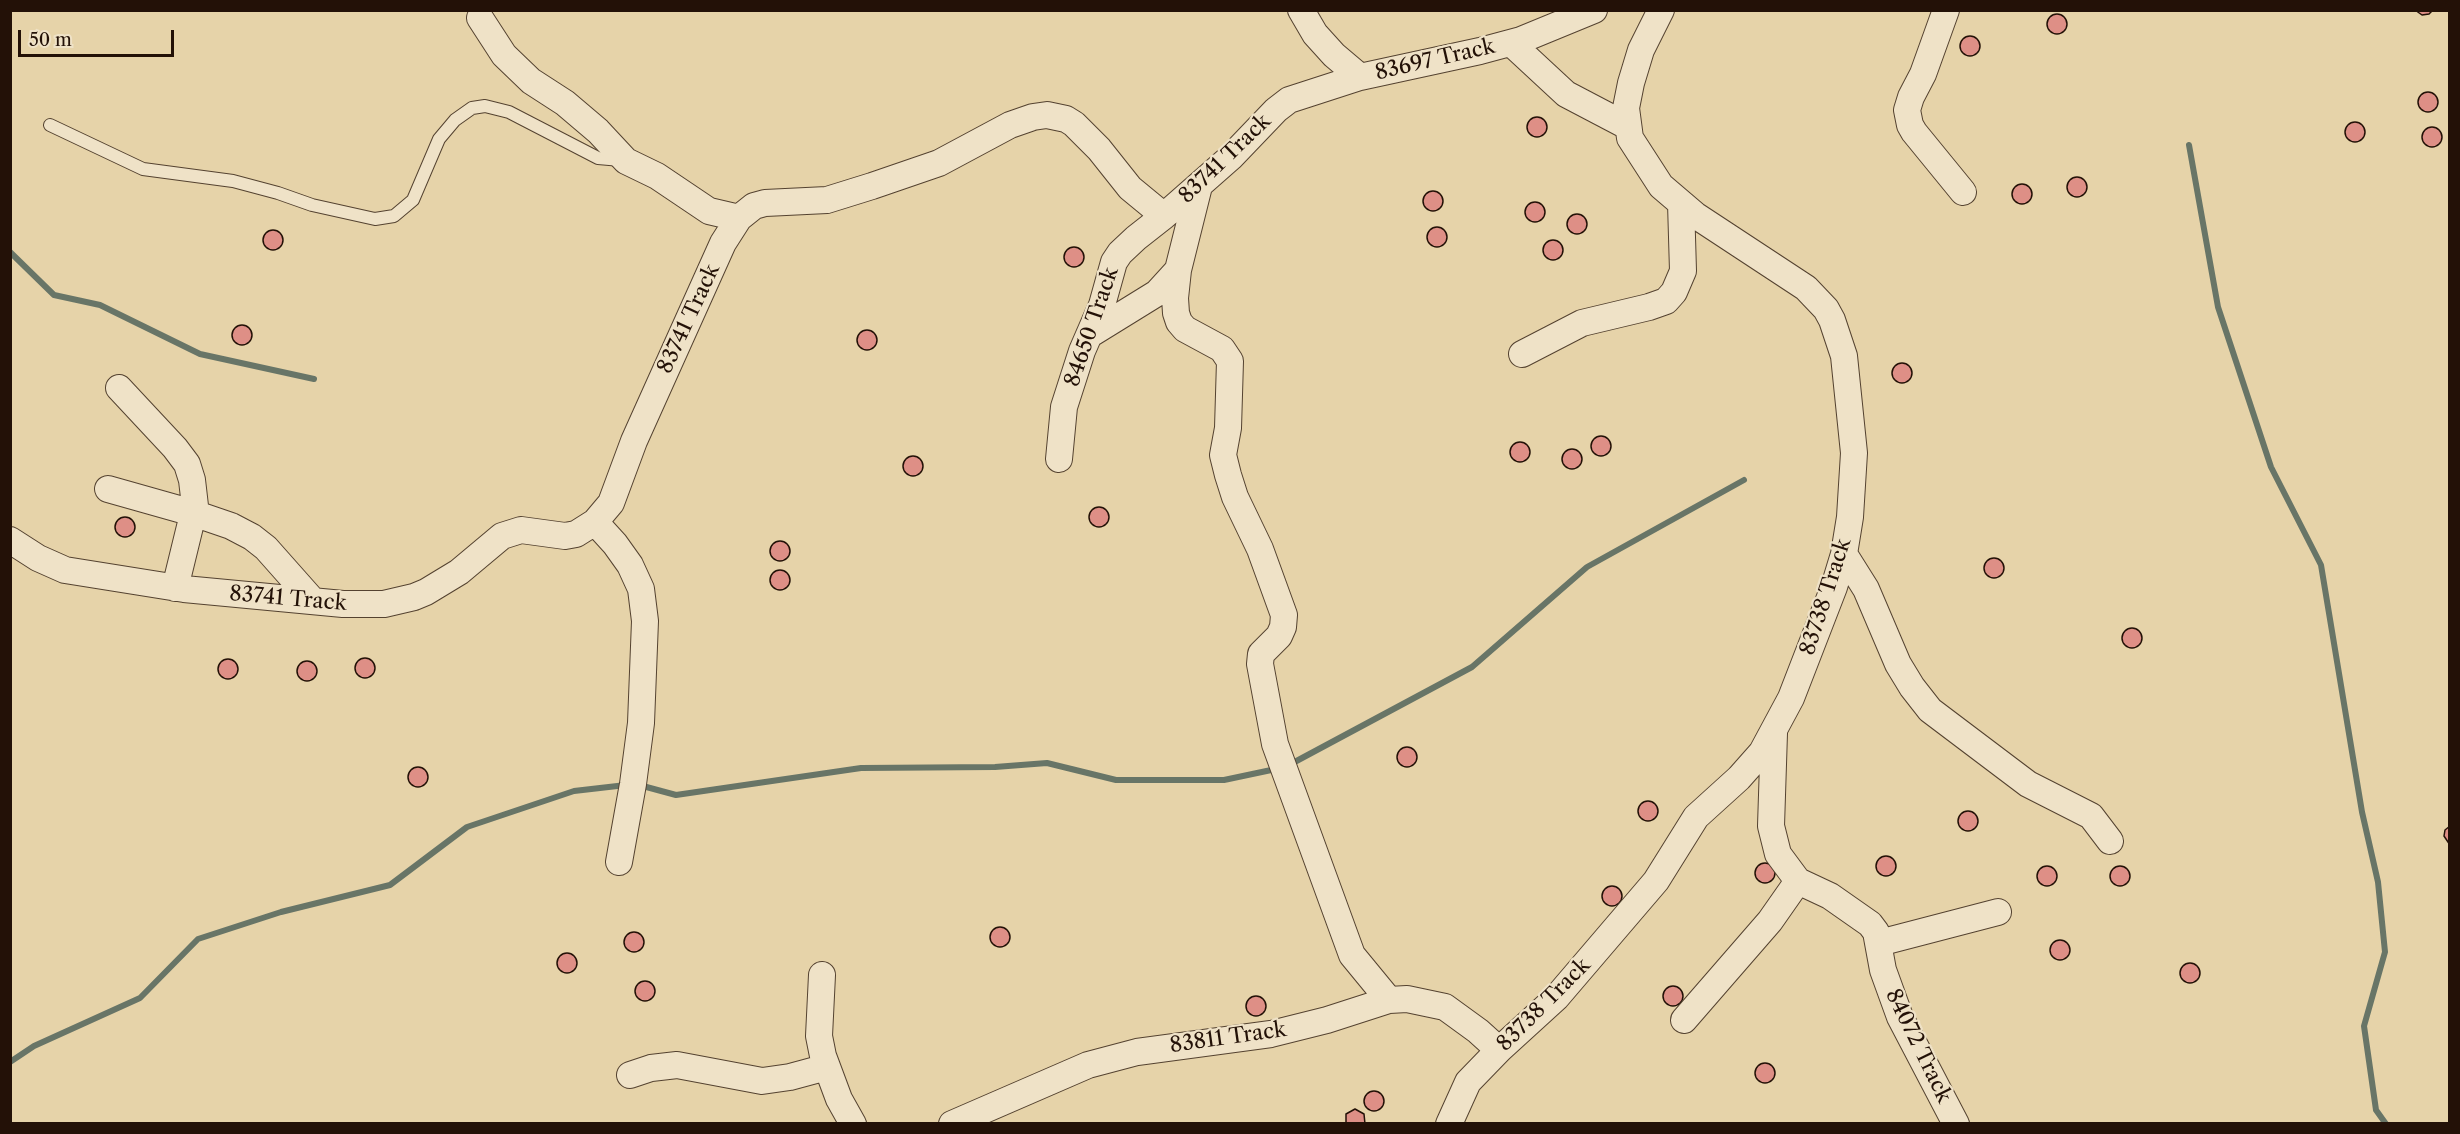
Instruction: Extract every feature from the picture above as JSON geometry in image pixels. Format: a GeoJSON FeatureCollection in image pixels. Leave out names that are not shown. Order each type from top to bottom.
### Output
{"type":"FeatureCollection","features":[{"type":"Feature","properties":{"kind":"street","name":"83697 Track"},"geometry":{"type":"LineString","coordinates":[[1301,10],[1315,34],[1334,55],[1360,77],[1511,42],[1553,28],[1593,10]]}},
{"type":"Feature","properties":{"kind":"street","name":"83738 Track"},"geometry":{"type":"LineString","coordinates":[[1449,1124],[1468,1082],[1556,998],[1656,881],[1696,818],[1752,765],[1774,732],[1791,698],[1813,645],[1844,554],[1850,518],[1854,453],[1844,356],[1832,320],[1817,299],[1791,276],[1710,225],[1661,186],[1644,163],[1630,138],[1626,108],[1635,65],[1661,10]]}},
{"type":"Feature","properties":{"kind":"street"},"geometry":{"type":"LineString","coordinates":[[1946,10],[1923,74],[1907,110],[1914,132],[1963,192]]}},
{"type":"Feature","properties":{"kind":"street"},"geometry":{"type":"LineString","coordinates":[[480,18],[504,55],[524,74],[598,131],[626,161],[657,176],[709,211],[739,219]]}},
{"type":"Feature","properties":{"kind":"street"},"geometry":{"type":"LineString","coordinates":[[1511,42],[1566,94],[1627,126]]}},
{"type":"Feature","properties":{"kind":"street","name":"83741 Track"},"geometry":{"type":"LineString","coordinates":[[10,540],[38,558],[65,570],[175,588],[363,605],[401,601],[426,592],[459,572],[502,536],[521,530],[555,536],[576,534],[595,522],[611,503],[634,441],[723,243],[739,219],[754,206],[765,203],[827,200],[872,186],[939,163],[997,131],[1040,115],[1056,116],[1074,124],[1099,149],[1130,188],[1164,216],[1199,186],[1283,104],[1301,94],[1360,77]]}},
{"type":"Feature","properties":{"kind":"street"},"geometry":{"type":"LineString","coordinates":[[1199,186],[1178,270],[1176,313],[1185,329],[1222,349],[1230,361],[1228,428],[1223,454],[1235,497],[1260,549],[1284,615],[1283,627],[1279,636],[1261,654],[1260,664],[1275,744],[1352,956],[1389,1000]]}},
{"type":"Feature","properties":{"kind":"street"},"geometry":{"type":"LineString","coordinates":[[1522,354],[1582,323],[1649,307],[1670,296],[1680,283],[1683,271],[1681,203]]}},
{"type":"Feature","properties":{"kind":"street","name":"84650 Track"},"geometry":{"type":"LineString","coordinates":[[1059,459],[1064,407],[1102,305],[1117,257],[1136,238],[1164,216]]}},
{"type":"Feature","properties":{"kind":"street"},"geometry":{"type":"LineString","coordinates":[[1089,335],[1157,293],[1178,270]]}},
{"type":"Feature","properties":{"kind":"street"},"geometry":{"type":"LineString","coordinates":[[119,388],[187,464],[195,495],[194,513],[175,588]]}},
{"type":"Feature","properties":{"kind":"street"},"geometry":{"type":"LineString","coordinates":[[108,489],[231,526],[266,548],[313,601]]}},
{"type":"Feature","properties":{"kind":"street"},"geometry":{"type":"LineString","coordinates":[[595,522],[630,565],[641,589],[645,621],[641,723],[619,862]]}},
{"type":"Feature","properties":{"kind":"street"},"geometry":{"type":"LineString","coordinates":[[1844,554],[1866,589],[1899,664],[1912,687],[1930,710],[2028,784],[2091,816],[2110,841]]}},
{"type":"Feature","properties":{"kind":"street","name":"84072 Track"},"geometry":{"type":"LineString","coordinates":[[1774,732],[1771,833],[1778,854],[1798,881],[1830,896],[1870,924],[1879,943],[1883,970],[1900,1017],[1956,1124]]}},
{"type":"Feature","properties":{"kind":"street"},"geometry":{"type":"LineString","coordinates":[[1684,1020],[1770,921],[1798,881]]}},
{"type":"Feature","properties":{"kind":"street"},"geometry":{"type":"LineString","coordinates":[[1879,943],[1998,912]]}},
{"type":"Feature","properties":{"kind":"street"},"geometry":{"type":"LineString","coordinates":[[822,975],[819,1036],[825,1061],[839,1099],[853,1124]]}},
{"type":"Feature","properties":{"kind":"street","name":"83811 Track"},"geometry":{"type":"LineString","coordinates":[[952,1124],[1088,1065],[1137,1052],[1271,1034],[1327,1020],[1389,1000],[1407,999],[1445,1007],[1499,1050]]}},
{"type":"Feature","properties":{"kind":"street"},"geometry":{"type":"LineString","coordinates":[[630,1075],[651,1068],[677,1065],[762,1081],[790,1077],[825,1061]]}},
{"type":"Feature","properties":{"kind":"lane"},"geometry":{"type":"LineString","coordinates":[[50,125],[143,169],[233,181],[312,205],[375,219],[394,216],[413,200],[439,139],[454,120],[472,108],[485,106],[509,112],[598,158],[626,161]]}},
{"type":"Feature","properties":{"kind":"building"},"geometry":{"type":"Polygon","coordinates":[[[2415,10],[2433,10],[2429,14],[2422,15],[2415,10]]]}},
{"type":"Feature","properties":{"kind":"building"},"geometry":{"type":"Polygon","coordinates":[[[2053,14],[2061,14],[2067,20],[2067,28],[2061,34],[2053,34],[2047,28],[2047,20],[2053,14]]]}},
{"type":"Feature","properties":{"kind":"building"},"geometry":{"type":"Polygon","coordinates":[[[1966,36],[1974,36],[1980,42],[1980,50],[1974,56],[1966,56],[1960,50],[1960,42],[1966,36]]]}},
{"type":"Feature","properties":{"kind":"building"},"geometry":{"type":"Polygon","coordinates":[[[2424,92],[2432,92],[2438,98],[2438,106],[2432,112],[2424,112],[2418,106],[2418,98],[2424,92]]]}},
{"type":"Feature","properties":{"kind":"building"},"geometry":{"type":"Polygon","coordinates":[[[1533,117],[1541,117],[1547,123],[1547,131],[1541,137],[1533,137],[1527,131],[1527,123],[1533,117]]]}},
{"type":"Feature","properties":{"kind":"building"},"geometry":{"type":"Polygon","coordinates":[[[2351,122],[2359,122],[2365,128],[2365,136],[2359,142],[2351,142],[2345,136],[2345,128],[2351,122]]]}},
{"type":"Feature","properties":{"kind":"building"},"geometry":{"type":"Polygon","coordinates":[[[2428,127],[2436,127],[2442,133],[2442,141],[2436,147],[2428,147],[2422,141],[2422,133],[2428,127]]]}},
{"type":"Feature","properties":{"kind":"building"},"geometry":{"type":"Polygon","coordinates":[[[2073,177],[2081,177],[2087,183],[2087,191],[2081,197],[2073,197],[2067,191],[2067,183],[2073,177]]]}},
{"type":"Feature","properties":{"kind":"building"},"geometry":{"type":"Polygon","coordinates":[[[2018,184],[2026,184],[2032,190],[2032,198],[2026,204],[2018,204],[2012,198],[2012,190],[2018,184]]]}},
{"type":"Feature","properties":{"kind":"building"},"geometry":{"type":"Polygon","coordinates":[[[1429,191],[1437,191],[1443,197],[1443,205],[1437,211],[1429,211],[1423,205],[1423,197],[1429,191]]]}},
{"type":"Feature","properties":{"kind":"building"},"geometry":{"type":"Polygon","coordinates":[[[1531,202],[1539,202],[1545,208],[1545,216],[1539,222],[1531,222],[1525,216],[1525,208],[1531,202]]]}},
{"type":"Feature","properties":{"kind":"building"},"geometry":{"type":"Polygon","coordinates":[[[1573,214],[1581,214],[1587,220],[1587,228],[1581,234],[1573,234],[1567,228],[1567,220],[1573,214]]]}},
{"type":"Feature","properties":{"kind":"building"},"geometry":{"type":"Polygon","coordinates":[[[1433,227],[1441,227],[1447,233],[1447,241],[1441,247],[1433,247],[1427,241],[1427,233],[1433,227]]]}},
{"type":"Feature","properties":{"kind":"building"},"geometry":{"type":"Polygon","coordinates":[[[269,230],[277,230],[283,236],[283,244],[277,250],[269,250],[263,244],[263,236],[269,230]]]}},
{"type":"Feature","properties":{"kind":"building"},"geometry":{"type":"Polygon","coordinates":[[[1549,240],[1557,240],[1563,246],[1563,254],[1557,260],[1549,260],[1543,254],[1543,246],[1549,240]]]}},
{"type":"Feature","properties":{"kind":"building"},"geometry":{"type":"Polygon","coordinates":[[[1070,247],[1078,247],[1084,253],[1084,261],[1078,267],[1070,267],[1064,261],[1064,253],[1070,247]]]}},
{"type":"Feature","properties":{"kind":"building"},"geometry":{"type":"Polygon","coordinates":[[[238,325],[246,325],[252,331],[252,339],[246,345],[238,345],[232,339],[232,331],[238,325]]]}},
{"type":"Feature","properties":{"kind":"building"},"geometry":{"type":"Polygon","coordinates":[[[863,330],[871,330],[877,336],[877,344],[871,350],[863,350],[857,344],[857,336],[863,330]]]}},
{"type":"Feature","properties":{"kind":"building"},"geometry":{"type":"Polygon","coordinates":[[[1898,363],[1906,363],[1912,369],[1912,377],[1906,383],[1898,383],[1892,377],[1892,369],[1898,363]]]}},
{"type":"Feature","properties":{"kind":"building"},"geometry":{"type":"Polygon","coordinates":[[[1597,436],[1605,436],[1611,442],[1611,450],[1605,456],[1597,456],[1591,450],[1591,442],[1597,436]]]}},
{"type":"Feature","properties":{"kind":"building"},"geometry":{"type":"Polygon","coordinates":[[[1516,442],[1524,442],[1530,448],[1530,456],[1524,462],[1516,462],[1510,456],[1510,448],[1516,442]]]}},
{"type":"Feature","properties":{"kind":"building"},"geometry":{"type":"Polygon","coordinates":[[[1568,449],[1576,449],[1582,455],[1582,463],[1576,469],[1568,469],[1562,463],[1562,455],[1568,449]]]}},
{"type":"Feature","properties":{"kind":"building"},"geometry":{"type":"Polygon","coordinates":[[[909,456],[917,456],[923,462],[923,470],[917,476],[909,476],[903,470],[903,462],[909,456]]]}},
{"type":"Feature","properties":{"kind":"building"},"geometry":{"type":"Polygon","coordinates":[[[1095,507],[1103,507],[1109,513],[1109,521],[1103,527],[1095,527],[1089,521],[1089,513],[1095,507]]]}},
{"type":"Feature","properties":{"kind":"building"},"geometry":{"type":"Polygon","coordinates":[[[121,517],[129,517],[135,523],[135,531],[129,537],[121,537],[115,531],[115,523],[121,517]]]}},
{"type":"Feature","properties":{"kind":"building"},"geometry":{"type":"Polygon","coordinates":[[[776,541],[784,541],[790,547],[790,555],[784,561],[776,561],[770,555],[770,547],[776,541]]]}},
{"type":"Feature","properties":{"kind":"building"},"geometry":{"type":"Polygon","coordinates":[[[1990,558],[1998,558],[2004,564],[2004,572],[1998,578],[1990,578],[1984,572],[1984,564],[1990,558]]]}},
{"type":"Feature","properties":{"kind":"building"},"geometry":{"type":"Polygon","coordinates":[[[776,570],[784,570],[790,576],[790,584],[784,590],[776,590],[770,584],[770,576],[776,570]]]}},
{"type":"Feature","properties":{"kind":"building"},"geometry":{"type":"Polygon","coordinates":[[[2128,628],[2136,628],[2142,634],[2142,642],[2136,648],[2128,648],[2122,642],[2122,634],[2128,628]]]}},
{"type":"Feature","properties":{"kind":"building"},"geometry":{"type":"Polygon","coordinates":[[[361,658],[369,658],[375,664],[375,672],[369,678],[361,678],[355,672],[355,664],[361,658]]]}},
{"type":"Feature","properties":{"kind":"building"},"geometry":{"type":"Polygon","coordinates":[[[224,659],[232,659],[238,665],[238,673],[232,679],[224,679],[218,673],[218,665],[224,659]]]}},
{"type":"Feature","properties":{"kind":"building"},"geometry":{"type":"Polygon","coordinates":[[[303,661],[311,661],[317,667],[317,675],[311,681],[303,681],[297,675],[297,667],[303,661]]]}},
{"type":"Feature","properties":{"kind":"building"},"geometry":{"type":"Polygon","coordinates":[[[1403,747],[1411,747],[1417,753],[1417,761],[1411,767],[1403,767],[1397,761],[1397,753],[1403,747]]]}},
{"type":"Feature","properties":{"kind":"building"},"geometry":{"type":"Polygon","coordinates":[[[414,767],[422,767],[428,773],[428,781],[422,787],[414,787],[408,781],[408,773],[414,767]]]}},
{"type":"Feature","properties":{"kind":"building"},"geometry":{"type":"Polygon","coordinates":[[[1644,801],[1652,801],[1658,807],[1658,815],[1652,821],[1644,821],[1638,815],[1638,807],[1644,801]]]}},
{"type":"Feature","properties":{"kind":"building"},"geometry":{"type":"Polygon","coordinates":[[[1964,811],[1972,811],[1978,817],[1978,825],[1972,831],[1964,831],[1958,825],[1958,817],[1964,811]]]}},
{"type":"Feature","properties":{"kind":"building"},"geometry":{"type":"Polygon","coordinates":[[[2450,826],[2450,845],[2444,836],[2445,830],[2450,826]]]}},
{"type":"Feature","properties":{"kind":"building"},"geometry":{"type":"Polygon","coordinates":[[[1882,856],[1890,856],[1896,862],[1896,870],[1890,876],[1882,876],[1876,870],[1876,862],[1882,856]]]}},
{"type":"Feature","properties":{"kind":"building"},"geometry":{"type":"Polygon","coordinates":[[[1761,863],[1769,863],[1775,869],[1775,877],[1769,883],[1761,883],[1755,877],[1755,869],[1761,863]]]}},
{"type":"Feature","properties":{"kind":"building"},"geometry":{"type":"Polygon","coordinates":[[[2043,866],[2051,866],[2057,872],[2057,880],[2051,886],[2043,886],[2037,880],[2037,872],[2043,866]]]}},
{"type":"Feature","properties":{"kind":"building"},"geometry":{"type":"Polygon","coordinates":[[[2116,866],[2124,866],[2130,872],[2130,880],[2124,886],[2116,886],[2110,880],[2110,872],[2116,866]]]}},
{"type":"Feature","properties":{"kind":"building"},"geometry":{"type":"Polygon","coordinates":[[[1608,886],[1616,886],[1622,892],[1622,900],[1616,906],[1608,906],[1602,900],[1602,892],[1608,886]]]}},
{"type":"Feature","properties":{"kind":"building"},"geometry":{"type":"Polygon","coordinates":[[[996,927],[1004,927],[1010,933],[1010,941],[1004,947],[996,947],[990,941],[990,933],[996,927]]]}},
{"type":"Feature","properties":{"kind":"building"},"geometry":{"type":"Polygon","coordinates":[[[630,932],[638,932],[644,938],[644,946],[638,952],[630,952],[624,946],[624,938],[630,932]]]}},
{"type":"Feature","properties":{"kind":"building"},"geometry":{"type":"Polygon","coordinates":[[[2056,940],[2064,940],[2070,946],[2070,954],[2064,960],[2056,960],[2050,954],[2050,946],[2056,940]]]}},
{"type":"Feature","properties":{"kind":"building"},"geometry":{"type":"Polygon","coordinates":[[[563,953],[571,953],[577,959],[577,967],[571,973],[563,973],[557,967],[557,959],[563,953]]]}},
{"type":"Feature","properties":{"kind":"building"},"geometry":{"type":"Polygon","coordinates":[[[2186,963],[2194,963],[2200,969],[2200,977],[2194,983],[2186,983],[2180,977],[2180,969],[2186,963]]]}},
{"type":"Feature","properties":{"kind":"building"},"geometry":{"type":"Polygon","coordinates":[[[641,981],[649,981],[655,987],[655,995],[649,1001],[641,1001],[635,995],[635,987],[641,981]]]}},
{"type":"Feature","properties":{"kind":"building"},"geometry":{"type":"Polygon","coordinates":[[[1669,986],[1677,986],[1683,992],[1683,1000],[1677,1006],[1669,1006],[1663,1000],[1663,992],[1669,986]]]}},
{"type":"Feature","properties":{"kind":"building"},"geometry":{"type":"Polygon","coordinates":[[[1252,996],[1260,996],[1266,1002],[1266,1010],[1260,1016],[1252,1016],[1246,1010],[1246,1002],[1252,996]]]}},
{"type":"Feature","properties":{"kind":"building"},"geometry":{"type":"Polygon","coordinates":[[[1761,1063],[1769,1063],[1775,1069],[1775,1077],[1769,1083],[1761,1083],[1755,1077],[1755,1069],[1761,1063]]]}},
{"type":"Feature","properties":{"kind":"building"},"geometry":{"type":"Polygon","coordinates":[[[1370,1091],[1378,1091],[1384,1097],[1384,1105],[1378,1111],[1370,1111],[1364,1105],[1364,1097],[1370,1091]]]}},
{"type":"Feature","properties":{"kind":"building"},"geometry":{"type":"Polygon","coordinates":[[[1355,1109],[1364,1114],[1365,1124],[1346,1124],[1346,1114],[1355,1109]]]}},
{"type":"Feature","properties":{"kind":"waterway"},"geometry":{"type":"LineString","coordinates":[[2189,145],[2218,307],[2271,467],[2321,565],[2362,812],[2378,882],[2385,952],[2364,1026],[2376,1110],[2386,1124]]}},
{"type":"Feature","properties":{"kind":"waterway"},"geometry":{"type":"LineString","coordinates":[[10,252],[54,295],[100,305],[200,354],[314,379]]}},
{"type":"Feature","properties":{"kind":"waterway"},"geometry":{"type":"LineString","coordinates":[[1289,765],[1472,667],[1587,567],[1744,480]]}},
{"type":"Feature","properties":{"kind":"waterway"},"geometry":{"type":"LineString","coordinates":[[639,785],[676,795],[861,768],[995,767],[1047,763],[1116,780],[1224,780],[1276,769]]}},
{"type":"Feature","properties":{"kind":"waterway"},"geometry":{"type":"LineString","coordinates":[[10,1062],[34,1046],[140,998],[198,939],[281,912],[390,885],[467,827],[574,791],[626,785]]}}]}
